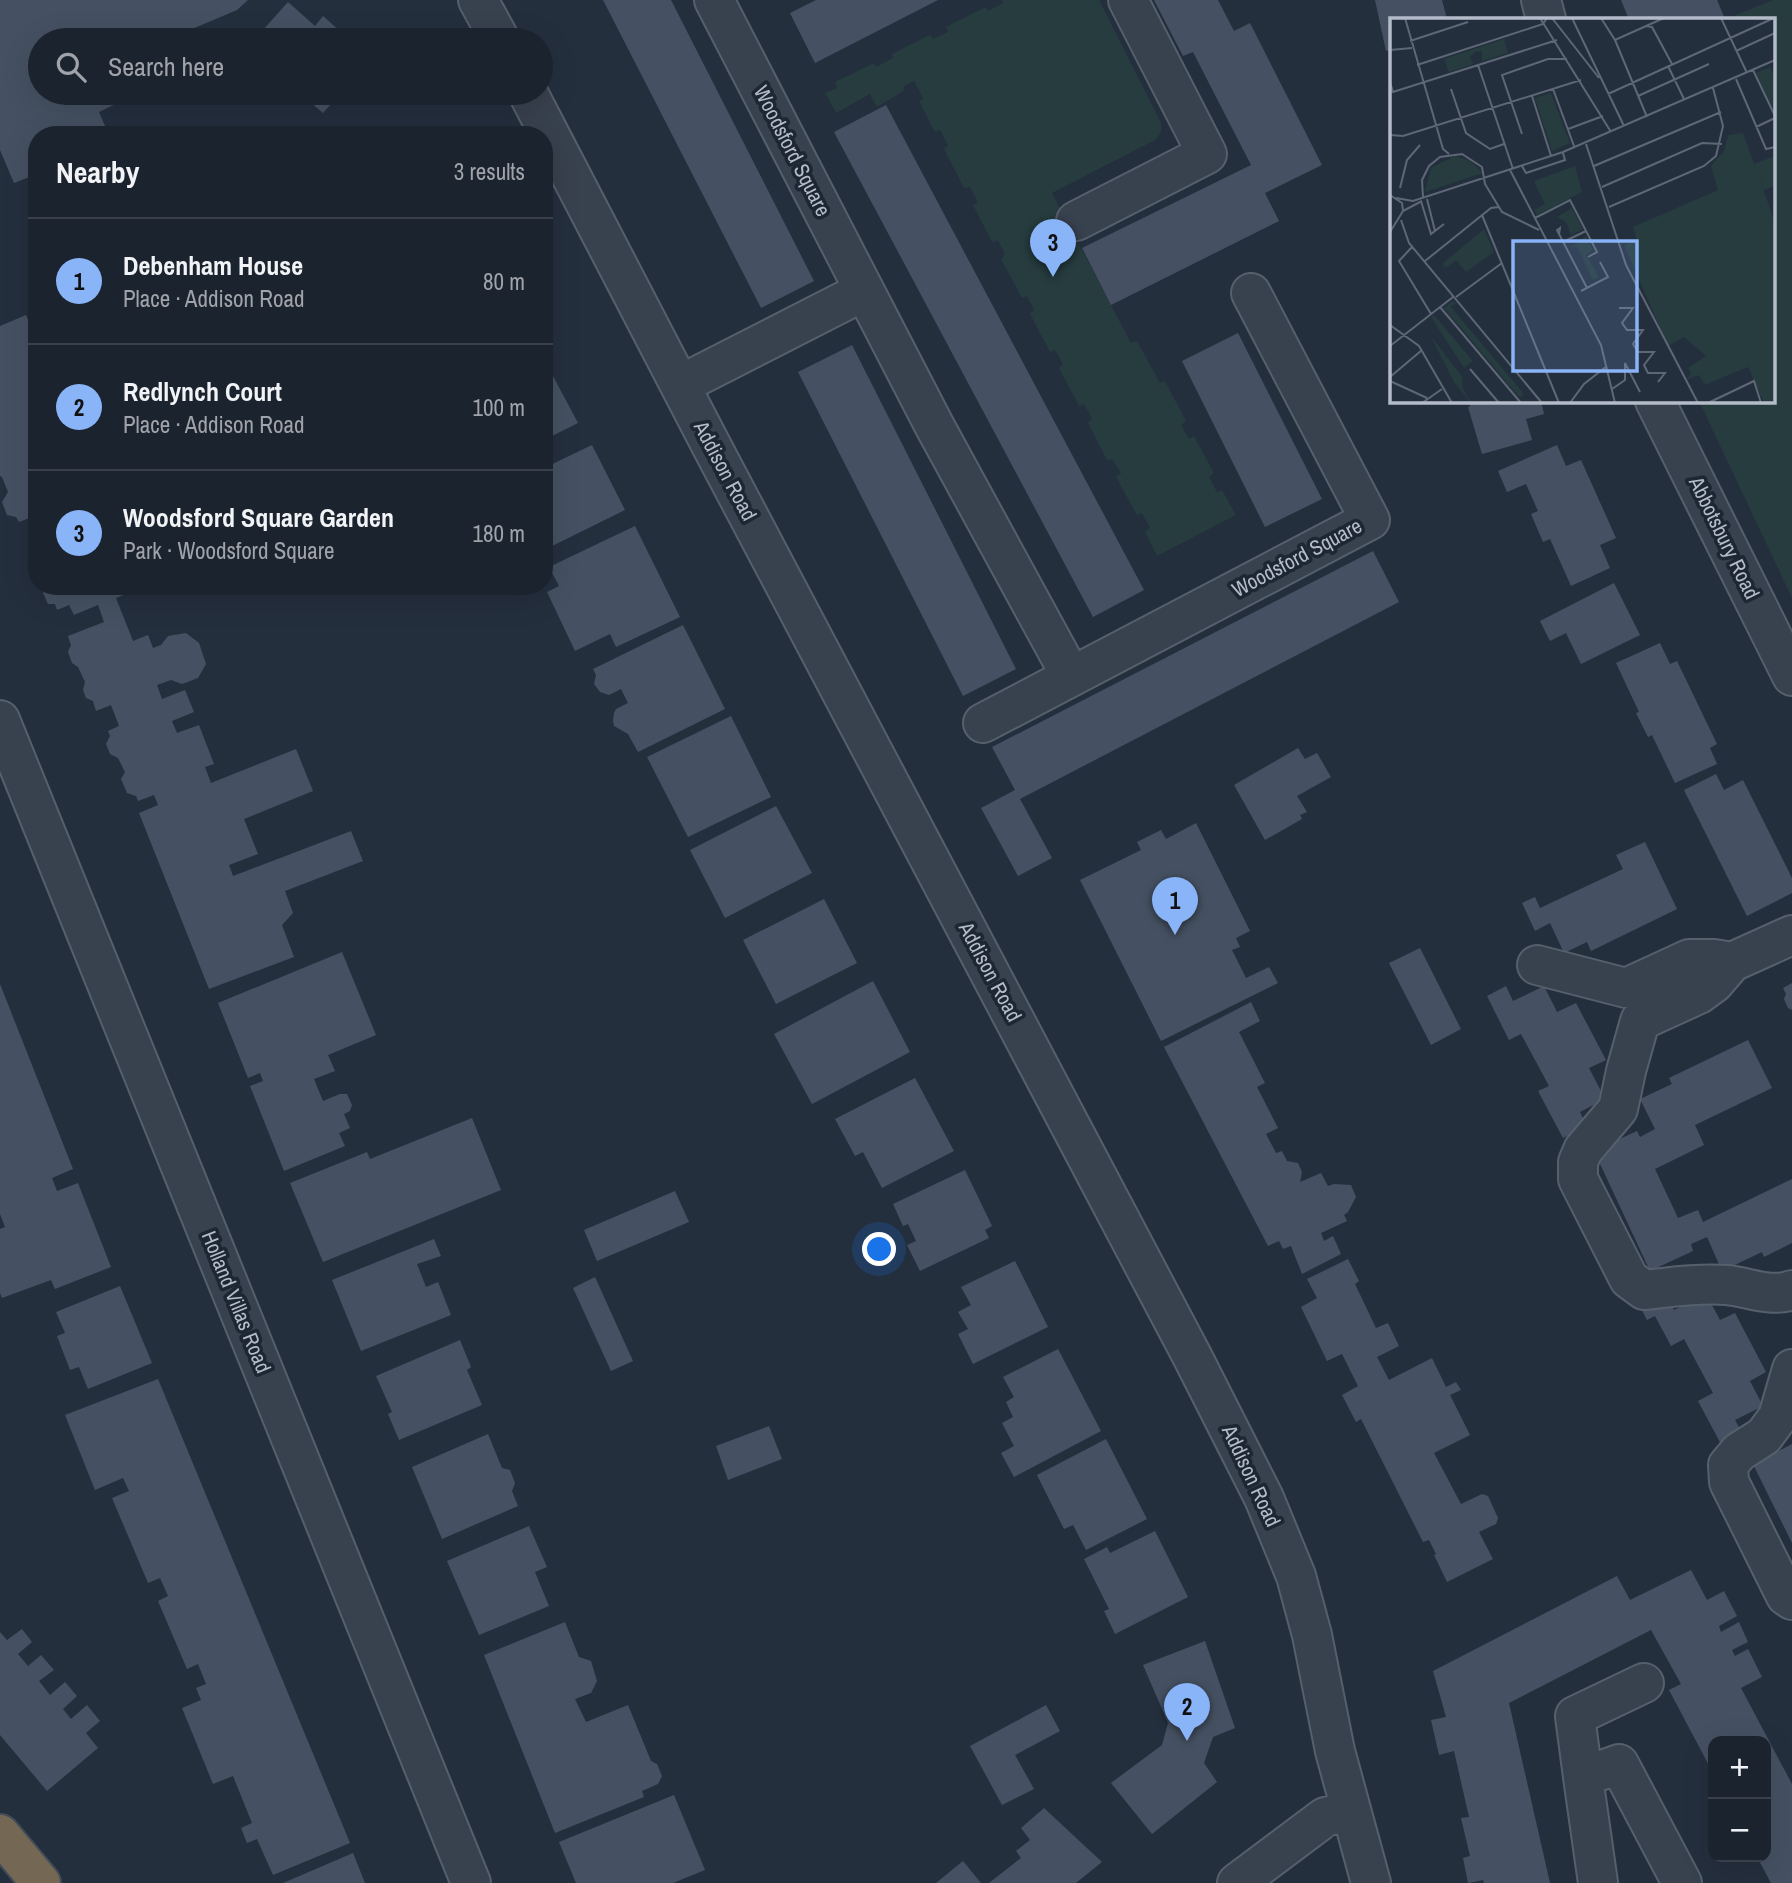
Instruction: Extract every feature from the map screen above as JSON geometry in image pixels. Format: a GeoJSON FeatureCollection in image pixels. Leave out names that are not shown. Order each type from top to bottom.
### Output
{"type":"FeatureCollection","features":[{"type":"Feature","properties":{"kind":"highway"},"geometry":{"type":"LineString","coordinates":[[0,1834],[41,1883]]}},
{"type":"Feature","properties":{"kind":"street"},"geometry":{"type":"LineString","coordinates":[[478,0],[493,28]]}},
{"type":"Feature","properties":{"kind":"street"},"geometry":{"type":"LineString","coordinates":[[1076,221],[1207,154],[1128,0]]}},
{"type":"Feature","properties":{"kind":"street"},"geometry":{"type":"LineString","coordinates":[[1541,0],[1546,18]]}},
{"type":"Feature","properties":{"kind":"street","name":"Woodsford Square"},"geometry":{"type":"LineString","coordinates":[[724,3],[863,291],[1071,676]]}},
{"type":"Feature","properties":{"kind":"street","name":"Addison Road"},"geometry":{"type":"LineString","coordinates":[[534,105],[545,126]]}},
{"type":"Feature","properties":{"kind":"street","name":"Addison Road"},"geometry":{"type":"LineString","coordinates":[[553,141],[1192,1356],[1264,1498],[1296,1576],[1312,1635],[1335,1751],[1371,1883]]}},
{"type":"Feature","properties":{"kind":"street"},"geometry":{"type":"LineString","coordinates":[[680,385],[863,291]]}},
{"type":"Feature","properties":{"kind":"street","name":"Woodsford Square"},"geometry":{"type":"LineString","coordinates":[[983,723],[1370,520],[1251,293]]}},
{"type":"Feature","properties":{"kind":"street","name":"Abbotsbury Road"},"geometry":{"type":"LineString","coordinates":[[1655,402],[1792,676]]}},
{"type":"Feature","properties":{"kind":"street","name":"Holland Villas Road"},"geometry":{"type":"LineString","coordinates":[[0,720],[471,1883]]}},
{"type":"Feature","properties":{"kind":"street"},"geometry":{"type":"LineString","coordinates":[[1537,965],[1633,1005],[1699,994],[1714,983],[1732,962],[1792,935]]}},
{"type":"Feature","properties":{"kind":"street"},"geometry":{"type":"LineString","coordinates":[[1633,1005],[1626,1071],[1618,1109],[1583,1150],[1578,1162],[1578,1179],[1629,1279],[1644,1290],[1688,1285],[1726,1285],[1789,1299]]}},
{"type":"Feature","properties":{"kind":"street"},"geometry":{"type":"LineString","coordinates":[[1792,1369],[1778,1417],[1764,1436],[1739,1452],[1728,1465],[1729,1482],[1786,1596],[1792,1600]]}},
{"type":"Feature","properties":{"kind":"street"},"geometry":{"type":"LineString","coordinates":[[1598,1883],[1575,1716],[1644,1683]]}},
{"type":"Feature","properties":{"kind":"street"},"geometry":{"type":"LineString","coordinates":[[1583,1777],[1619,1765],[1682,1883]]}},
{"type":"Feature","properties":{"kind":"street"},"geometry":{"type":"LineString","coordinates":[[1237,1883],[1325,1816],[1351,1810]]}},
{"type":"Feature","properties":{"kind":"green space"},"geometry":{"type":"Polygon","coordinates":[[[1002,0],[1099,0],[1161,123],[1161,132],[1155,140],[1052,193],[1131,343],[1137,341],[1160,383],[1165,381],[1186,421],[1181,425],[1189,439],[1194,436],[1214,473],[1209,477],[1217,492],[1222,490],[1236,515],[1157,556],[1145,532],[1150,528],[1142,513],[1137,515],[1116,477],[1121,473],[1112,459],[1107,460],[1088,423],[1092,419],[1084,404],[1079,406],[1059,368],[1063,364],[1055,350],[1050,352],[1030,314],[1034,310],[1027,296],[1022,298],[1001,259],[1005,254],[998,240],[992,242],[973,205],[978,202],[970,187],[964,188],[944,149],[948,145],[940,130],[935,132],[919,101],[923,98],[914,81],[903,87],[905,90],[877,107],[870,94],[836,113],[825,93],[837,88],[835,82],[874,63],[876,67],[893,58],[892,54],[930,35],[933,39],[948,32],[946,27],[986,7],[988,11],[1003,3],[1002,0]]]}},
{"type":"Feature","properties":{"kind":"green space"},"geometry":{"type":"Polygon","coordinates":[[[1773,0],[1792,0],[1792,598],[1699,402],[1774,402],[1774,18],[1728,18],[1773,0]]]}},
{"type":"Feature","properties":{"kind":"building"},"geometry":{"type":"Polygon","coordinates":[[[0,0],[248,0],[237,10],[194,28],[28,28],[28,105],[114,105],[99,112],[105,126],[28,126],[28,178],[14,183],[0,150],[0,0]]]}},
{"type":"Feature","properties":{"kind":"building"},"geometry":{"type":"Polygon","coordinates":[[[603,0],[671,0],[814,281],[761,308],[603,0]]]}},
{"type":"Feature","properties":{"kind":"building"},"geometry":{"type":"Polygon","coordinates":[[[816,0],[938,0],[815,63],[790,13],[816,0]]]}},
{"type":"Feature","properties":{"kind":"building"},"geometry":{"type":"Polygon","coordinates":[[[1154,0],[1218,0],[1234,31],[1250,23],[1322,165],[1265,193],[1279,221],[1111,305],[1082,248],[1251,165],[1193,52],[1183,56],[1154,0]]]}},
{"type":"Feature","properties":{"kind":"building"},"geometry":{"type":"Polygon","coordinates":[[[1375,0],[1442,0],[1447,18],[1390,18],[1390,50],[1386,51],[1375,0]]]}},
{"type":"Feature","properties":{"kind":"building"},"geometry":{"type":"Polygon","coordinates":[[[1621,0],[1717,0],[1725,18],[1625,18],[1628,17],[1621,0]]]}},
{"type":"Feature","properties":{"kind":"building"},"geometry":{"type":"Polygon","coordinates":[[[288,2],[315,26],[323,16],[336,28],[265,28],[288,2]]]}},
{"type":"Feature","properties":{"kind":"building"},"geometry":{"type":"Polygon","coordinates":[[[314,105],[330,105],[323,113],[314,105]]]}},
{"type":"Feature","properties":{"kind":"building"},"geometry":{"type":"Polygon","coordinates":[[[886,105],[1144,590],[1093,617],[834,132],[886,105]]]}},
{"type":"Feature","properties":{"kind":"building"},"geometry":{"type":"Polygon","coordinates":[[[26,315],[28,320],[28,518],[19,522],[16,517],[7,515],[2,502],[8,492],[0,476],[0,326],[26,315]]]}},
{"type":"Feature","properties":{"kind":"building"},"geometry":{"type":"Polygon","coordinates":[[[1238,333],[1322,499],[1265,527],[1182,361],[1238,333]]]}},
{"type":"Feature","properties":{"kind":"building"},"geometry":{"type":"Polygon","coordinates":[[[852,345],[1016,669],[963,696],[798,372],[852,345]]]}},
{"type":"Feature","properties":{"kind":"building"},"geometry":{"type":"Polygon","coordinates":[[[553,376],[578,423],[553,436],[553,376]]]}},
{"type":"Feature","properties":{"kind":"building"},"geometry":{"type":"Polygon","coordinates":[[[1468,402],[1541,402],[1544,414],[1526,419],[1532,440],[1482,454],[1468,402]]]}},
{"type":"Feature","properties":{"kind":"building"},"geometry":{"type":"Polygon","coordinates":[[[592,445],[625,510],[553,546],[553,464],[592,445]]]}},
{"type":"Feature","properties":{"kind":"building"},"geometry":{"type":"Polygon","coordinates":[[[1557,445],[1566,466],[1581,460],[1616,538],[1600,545],[1610,568],[1571,586],[1550,539],[1543,542],[1531,514],[1538,511],[1526,484],[1507,492],[1498,471],[1557,445]]]}},
{"type":"Feature","properties":{"kind":"building"},"geometry":{"type":"Polygon","coordinates":[[[635,526],[680,617],[616,647],[610,634],[575,651],[548,595],[553,595],[553,589],[559,586],[553,575],[553,565],[635,526]]]}},
{"type":"Feature","properties":{"kind":"building"},"geometry":{"type":"Polygon","coordinates":[[[1373,551],[1399,602],[1020,799],[1052,858],[1018,876],[981,808],[1015,790],[992,747],[1373,551]]]}},
{"type":"Feature","properties":{"kind":"building"},"geometry":{"type":"Polygon","coordinates":[[[1614,583],[1640,635],[1581,664],[1566,633],[1550,641],[1540,621],[1614,583]]]}},
{"type":"Feature","properties":{"kind":"building"},"geometry":{"type":"Polygon","coordinates":[[[44,595],[124,595],[116,598],[133,641],[148,635],[153,648],[161,645],[168,636],[186,633],[199,643],[206,664],[198,678],[182,684],[171,680],[157,685],[162,699],[185,690],[194,712],[172,721],[177,733],[199,725],[214,764],[205,767],[211,783],[296,749],[313,791],[244,819],[258,854],[229,865],[233,876],[351,831],[363,861],[285,891],[293,913],[282,925],[294,957],[209,989],[139,813],[158,805],[154,795],[138,801],[136,796],[127,793],[121,779],[125,772],[118,758],[110,754],[106,744],[110,736],[108,731],[119,726],[111,705],[96,711],[93,701],[86,698],[83,690],[85,682],[68,652],[71,645],[68,636],[104,622],[98,605],[74,615],[69,605],[57,610],[55,604],[48,604],[44,595]]]}},
{"type":"Feature","properties":{"kind":"building"},"geometry":{"type":"Polygon","coordinates":[[[683,625],[725,709],[638,752],[628,734],[614,726],[616,709],[628,703],[621,689],[609,695],[600,692],[594,684],[596,675],[593,669],[683,625]]]}},
{"type":"Feature","properties":{"kind":"building"},"geometry":{"type":"Polygon","coordinates":[[[1660,643],[1670,664],[1677,661],[1717,744],[1710,748],[1717,764],[1675,783],[1652,735],[1648,737],[1636,713],[1639,712],[1616,663],[1660,643]]]}},
{"type":"Feature","properties":{"kind":"building"},"geometry":{"type":"Polygon","coordinates":[[[731,716],[771,797],[688,837],[647,757],[731,716]]]}},
{"type":"Feature","properties":{"kind":"building"},"geometry":{"type":"Polygon","coordinates":[[[1298,748],[1305,759],[1317,753],[1331,777],[1297,796],[1307,812],[1300,815],[1302,819],[1265,840],[1234,785],[1298,748]]]}},
{"type":"Feature","properties":{"kind":"building"},"geometry":{"type":"Polygon","coordinates":[[[1716,774],[1724,790],[1743,780],[1792,878],[1792,893],[1747,916],[1684,790],[1716,774]]]}},
{"type":"Feature","properties":{"kind":"building"},"geometry":{"type":"Polygon","coordinates":[[[776,806],[812,873],[725,918],[690,850],[776,806]]]}},
{"type":"Feature","properties":{"kind":"building"},"geometry":{"type":"Polygon","coordinates":[[[1196,823],[1250,931],[1236,938],[1240,947],[1232,950],[1246,978],[1269,967],[1278,983],[1161,1041],[1080,880],[1141,850],[1137,842],[1161,830],[1166,839],[1196,823]]]}},
{"type":"Feature","properties":{"kind":"building"},"geometry":{"type":"Polygon","coordinates":[[[1645,842],[1677,909],[1591,951],[1587,942],[1564,953],[1550,923],[1535,931],[1522,903],[1535,897],[1540,908],[1623,869],[1616,855],[1645,842]]]}},
{"type":"Feature","properties":{"kind":"building"},"geometry":{"type":"Polygon","coordinates":[[[824,899],[857,963],[776,1004],[743,940],[824,899]]]}},
{"type":"Feature","properties":{"kind":"building"},"geometry":{"type":"Polygon","coordinates":[[[1420,948],[1461,1029],[1431,1045],[1389,963],[1420,948]]]}},
{"type":"Feature","properties":{"kind":"building"},"geometry":{"type":"Polygon","coordinates":[[[342,952],[376,1035],[328,1055],[335,1071],[314,1079],[323,1101],[347,1094],[352,1105],[350,1111],[344,1114],[350,1128],[339,1133],[345,1146],[284,1171],[250,1086],[263,1081],[260,1073],[248,1078],[218,1003],[342,952]]]}},
{"type":"Feature","properties":{"kind":"building"},"geometry":{"type":"Polygon","coordinates":[[[873,981],[910,1052],[812,1104],[774,1034],[873,981]]]}},
{"type":"Feature","properties":{"kind":"building"},"geometry":{"type":"Polygon","coordinates":[[[1792,983],[1792,1010],[1784,999],[1786,994],[1783,988],[1792,983]]]}},
{"type":"Feature","properties":{"kind":"building"},"geometry":{"type":"Polygon","coordinates":[[[0,984],[73,1169],[52,1178],[57,1191],[78,1183],[111,1267],[55,1289],[51,1280],[2,1298],[0,1229],[5,1227],[0,1214],[0,984]]]}},
{"type":"Feature","properties":{"kind":"building"},"geometry":{"type":"Polygon","coordinates":[[[1506,986],[1513,1001],[1544,986],[1557,1012],[1576,1003],[1606,1060],[1589,1068],[1605,1099],[1580,1112],[1587,1126],[1563,1138],[1538,1091],[1549,1086],[1521,1034],[1509,1040],[1487,996],[1506,986]]]}},
{"type":"Feature","properties":{"kind":"building"},"geometry":{"type":"Polygon","coordinates":[[[1251,1002],[1260,1021],[1239,1032],[1265,1083],[1257,1087],[1278,1128],[1266,1134],[1276,1153],[1282,1151],[1287,1161],[1298,1163],[1302,1172],[1300,1182],[1321,1173],[1328,1186],[1351,1185],[1356,1197],[1344,1215],[1347,1221],[1321,1233],[1324,1241],[1333,1236],[1341,1254],[1302,1274],[1291,1246],[1283,1249],[1279,1241],[1268,1246],[1164,1047],[1251,1002]]]}},
{"type":"Feature","properties":{"kind":"building"},"geometry":{"type":"Polygon","coordinates":[[[1748,1040],[1772,1088],[1695,1125],[1704,1145],[1655,1169],[1678,1218],[1698,1210],[1703,1222],[1792,1179],[1792,1243],[1764,1257],[1762,1252],[1722,1271],[1707,1237],[1691,1244],[1693,1251],[1650,1271],[1594,1151],[1637,1131],[1640,1137],[1655,1129],[1640,1099],[1672,1084],[1669,1078],[1748,1040]]]}},
{"type":"Feature","properties":{"kind":"building"},"geometry":{"type":"Polygon","coordinates":[[[915,1078],[954,1151],[882,1188],[863,1152],[855,1156],[835,1119],[915,1078]]]}},
{"type":"Feature","properties":{"kind":"building"},"geometry":{"type":"Polygon","coordinates":[[[472,1118],[501,1190],[323,1262],[290,1183],[367,1152],[370,1159],[472,1118]]]}},
{"type":"Feature","properties":{"kind":"building"},"geometry":{"type":"Polygon","coordinates":[[[965,1170],[992,1226],[985,1230],[989,1238],[920,1271],[907,1245],[916,1241],[908,1224],[903,1226],[893,1204],[965,1170]]]}},
{"type":"Feature","properties":{"kind":"building"},"geometry":{"type":"Polygon","coordinates":[[[675,1191],[689,1222],[597,1261],[584,1230],[675,1191]]]}},
{"type":"Feature","properties":{"kind":"building"},"geometry":{"type":"Polygon","coordinates":[[[434,1239],[441,1256],[417,1264],[426,1287],[438,1282],[451,1315],[361,1351],[332,1280],[434,1239]]]}},
{"type":"Feature","properties":{"kind":"building"},"geometry":{"type":"Polygon","coordinates":[[[1348,1259],[1359,1281],[1355,1284],[1376,1328],[1388,1323],[1399,1346],[1377,1357],[1389,1380],[1432,1358],[1446,1387],[1456,1382],[1461,1390],[1450,1395],[1470,1435],[1434,1453],[1461,1504],[1482,1494],[1488,1496],[1498,1518],[1496,1524],[1479,1532],[1493,1559],[1447,1582],[1429,1540],[1423,1542],[1361,1419],[1356,1422],[1342,1395],[1358,1386],[1342,1354],[1327,1361],[1301,1307],[1317,1298],[1307,1279],[1348,1259]]]}},
{"type":"Feature","properties":{"kind":"building"},"geometry":{"type":"Polygon","coordinates":[[[1015,1261],[1048,1327],[973,1364],[958,1334],[968,1329],[958,1312],[971,1305],[961,1287],[1015,1261]]]}},
{"type":"Feature","properties":{"kind":"building"},"geometry":{"type":"Polygon","coordinates":[[[595,1277],[633,1361],[611,1371],[573,1288],[595,1277]]]}},
{"type":"Feature","properties":{"kind":"building"},"geometry":{"type":"Polygon","coordinates":[[[120,1286],[152,1363],[88,1389],[79,1367],[70,1370],[57,1336],[65,1333],[56,1312],[120,1286]]]}},
{"type":"Feature","properties":{"kind":"building"},"geometry":{"type":"Polygon","coordinates":[[[1706,1294],[1720,1320],[1735,1313],[1766,1372],[1750,1381],[1763,1406],[1735,1420],[1743,1434],[1722,1446],[1698,1401],[1713,1393],[1684,1339],[1671,1346],[1655,1316],[1647,1320],[1641,1308],[1667,1295],[1674,1310],[1706,1294]]]}},
{"type":"Feature","properties":{"kind":"building"},"geometry":{"type":"Polygon","coordinates":[[[460,1340],[471,1367],[467,1370],[482,1405],[399,1440],[388,1414],[392,1412],[376,1376],[460,1340]]]}},
{"type":"Feature","properties":{"kind":"building"},"geometry":{"type":"Polygon","coordinates":[[[1058,1349],[1101,1431],[1014,1477],[1001,1453],[1014,1446],[1002,1423],[1013,1417],[1006,1402],[1014,1397],[1003,1377],[1058,1349]]]}},
{"type":"Feature","properties":{"kind":"building"},"geometry":{"type":"Polygon","coordinates":[[[158,1379],[350,1843],[273,1875],[257,1839],[247,1843],[241,1828],[252,1823],[233,1776],[213,1784],[182,1708],[201,1700],[196,1688],[206,1684],[198,1664],[187,1669],[158,1601],[168,1596],[160,1578],[148,1583],[112,1498],[129,1491],[123,1478],[95,1490],[65,1415],[158,1379]]]}},
{"type":"Feature","properties":{"kind":"building"},"geometry":{"type":"Polygon","coordinates":[[[769,1426],[782,1459],[728,1480],[716,1446],[769,1426]]]}},
{"type":"Feature","properties":{"kind":"building"},"geometry":{"type":"Polygon","coordinates":[[[488,1434],[502,1468],[510,1470],[515,1483],[512,1491],[518,1506],[442,1539],[412,1467],[488,1434]]]}},
{"type":"Feature","properties":{"kind":"building"},"geometry":{"type":"Polygon","coordinates":[[[1106,1439],[1147,1519],[1086,1550],[1073,1525],[1064,1529],[1037,1475],[1106,1439]]]}},
{"type":"Feature","properties":{"kind":"building"},"geometry":{"type":"Polygon","coordinates":[[[1792,1444],[1792,1543],[1753,1464],[1792,1444]]]}},
{"type":"Feature","properties":{"kind":"building"},"geometry":{"type":"Polygon","coordinates":[[[529,1526],[547,1567],[535,1572],[549,1606],[479,1635],[447,1561],[529,1526]]]}},
{"type":"Feature","properties":{"kind":"building"},"geometry":{"type":"Polygon","coordinates":[[[1155,1531],[1188,1597],[1115,1634],[1104,1611],[1109,1609],[1084,1559],[1107,1547],[1110,1553],[1155,1531]]]}},
{"type":"Feature","properties":{"kind":"building"},"geometry":{"type":"Polygon","coordinates":[[[1691,1570],[1707,1600],[1724,1591],[1737,1616],[1719,1626],[1721,1632],[1739,1622],[1748,1642],[1732,1650],[1735,1656],[1748,1649],[1762,1677],[1741,1688],[1766,1736],[1708,1736],[1708,1764],[1669,1690],[1681,1684],[1651,1630],[1509,1703],[1550,1883],[1484,1883],[1483,1880],[1468,1883],[1463,1858],[1470,1856],[1461,1818],[1469,1817],[1454,1751],[1439,1755],[1431,1720],[1446,1717],[1433,1671],[1617,1576],[1630,1600],[1691,1570]]]}},
{"type":"Feature","properties":{"kind":"building"},"geometry":{"type":"Polygon","coordinates":[[[565,1622],[579,1657],[591,1661],[597,1681],[591,1693],[575,1699],[586,1722],[628,1705],[651,1761],[657,1764],[662,1776],[658,1784],[642,1791],[644,1797],[555,1833],[484,1655],[565,1622]]]}},
{"type":"Feature","properties":{"kind":"building"},"geometry":{"type":"Polygon","coordinates":[[[22,1629],[32,1642],[18,1654],[28,1666],[41,1655],[54,1670],[39,1681],[50,1695],[65,1682],[77,1696],[63,1709],[71,1719],[87,1705],[100,1721],[86,1733],[98,1748],[47,1791],[0,1735],[0,1632],[7,1640],[22,1629]]]}},
{"type":"Feature","properties":{"kind":"building"},"geometry":{"type":"Polygon","coordinates":[[[1205,1641],[1235,1728],[1213,1737],[1204,1763],[1217,1782],[1152,1834],[1111,1783],[1162,1745],[1168,1723],[1143,1665],[1205,1641]]]}},
{"type":"Feature","properties":{"kind":"building"},"geometry":{"type":"Polygon","coordinates":[[[1046,1705],[1060,1731],[1015,1755],[1034,1789],[1002,1805],[970,1746],[1046,1705]]]}},
{"type":"Feature","properties":{"kind":"building"},"geometry":{"type":"Polygon","coordinates":[[[1771,1744],[1792,1784],[1792,1883],[1771,1883],[1760,1862],[1771,1862],[1771,1744]]]}},
{"type":"Feature","properties":{"kind":"building"},"geometry":{"type":"Polygon","coordinates":[[[674,1795],[705,1870],[673,1883],[576,1883],[559,1842],[674,1795]]]}},
{"type":"Feature","properties":{"kind":"building"},"geometry":{"type":"Polygon","coordinates":[[[1044,1808],[1102,1862],[1076,1883],[989,1883],[1021,1858],[1016,1851],[1030,1840],[1021,1828],[1044,1808]]]}},
{"type":"Feature","properties":{"kind":"building"},"geometry":{"type":"Polygon","coordinates":[[[353,1853],[365,1883],[283,1883],[353,1853]]]}},
{"type":"Feature","properties":{"kind":"building"},"geometry":{"type":"Polygon","coordinates":[[[963,1861],[981,1883],[936,1883],[963,1861]]]}},
{"type":"Feature","properties":{"kind":"place","name":"Woodsford Square Garden"},"geometry":{"type":"Point","coordinates":[1053,277]}},
{"type":"Feature","properties":{"kind":"place","name":"Debenham House"},"geometry":{"type":"Point","coordinates":[1175,935]}},
{"type":"Feature","properties":{"kind":"place","name":"Redlynch Court"},"geometry":{"type":"Point","coordinates":[1187,1741]}}]}
